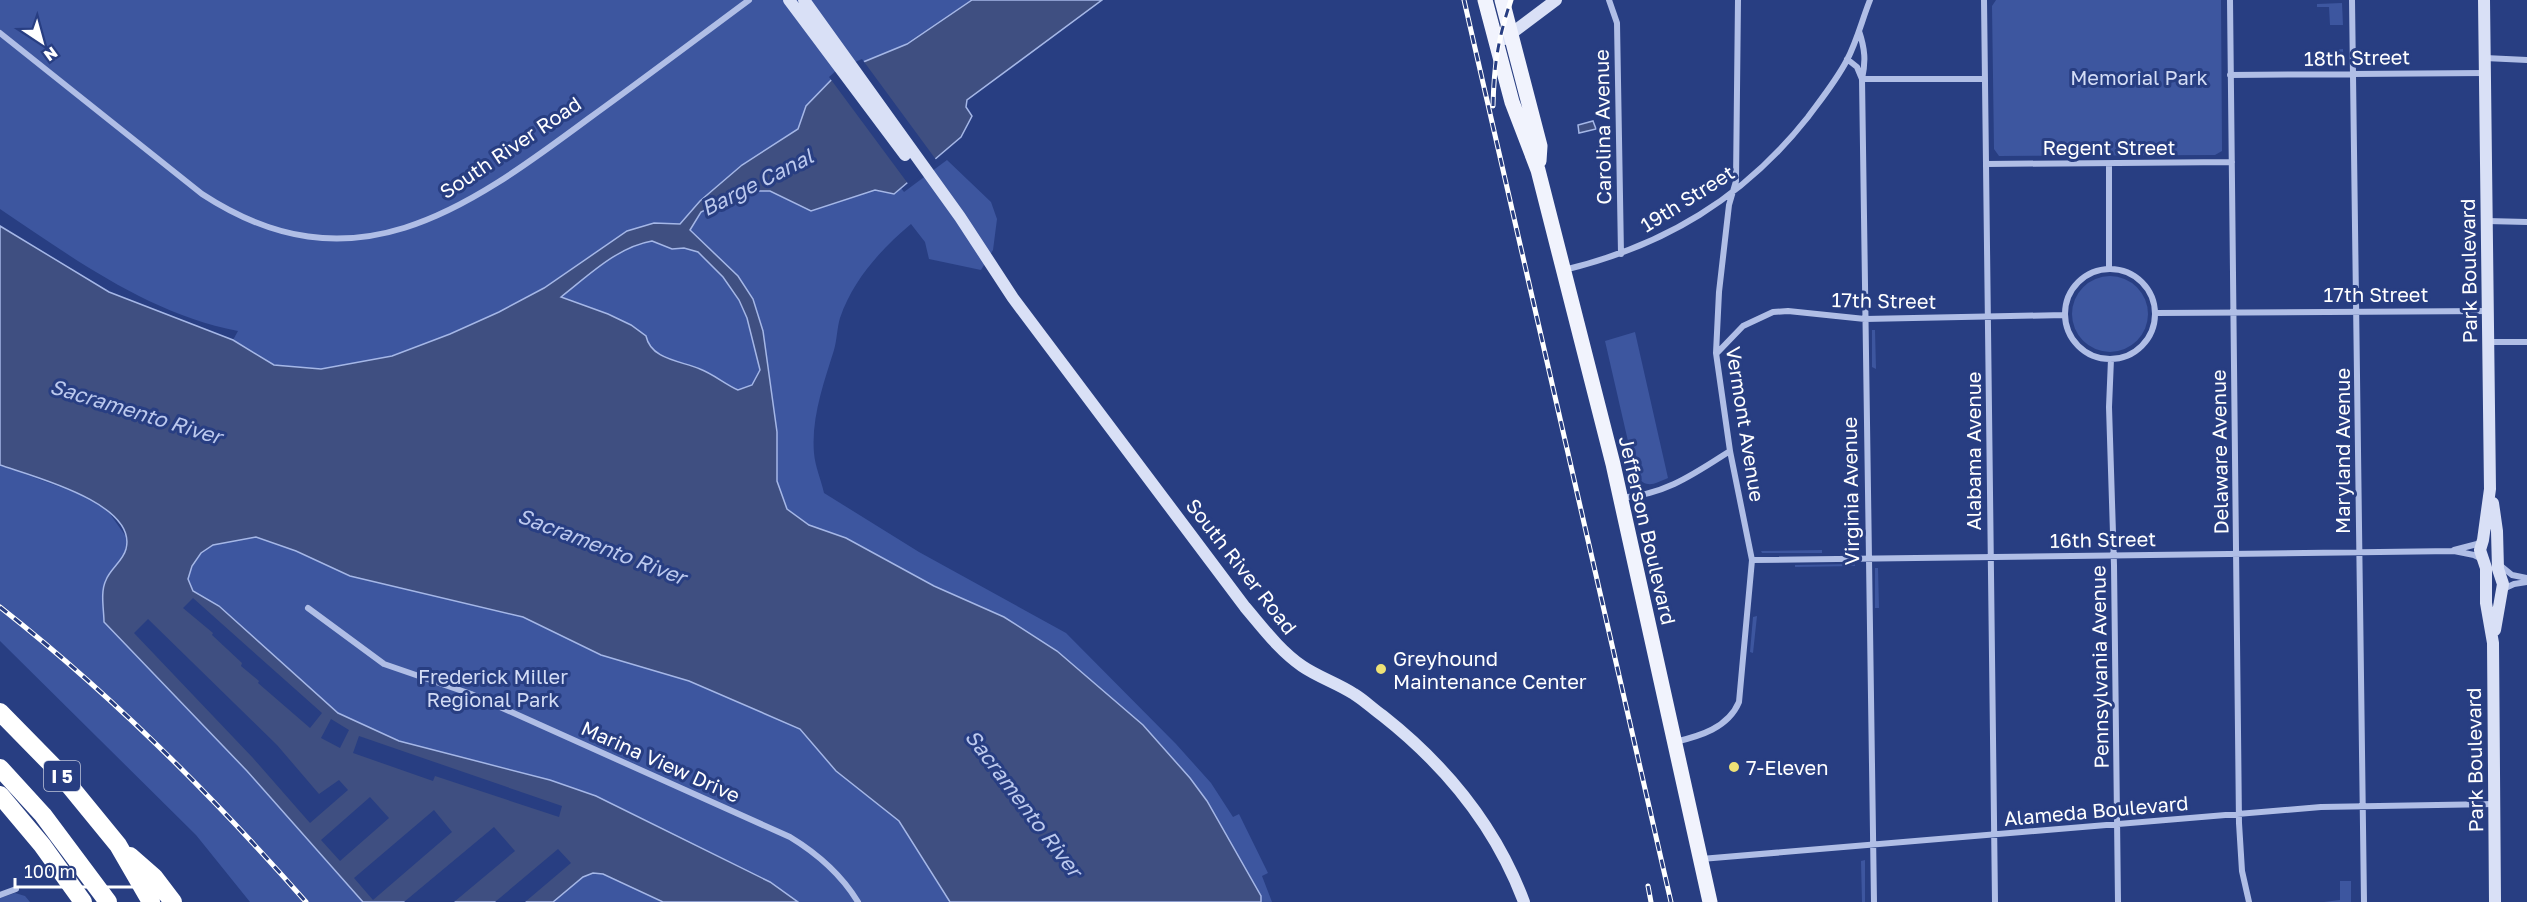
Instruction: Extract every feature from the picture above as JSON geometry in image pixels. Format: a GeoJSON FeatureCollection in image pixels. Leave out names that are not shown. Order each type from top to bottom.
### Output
{"type":"FeatureCollection","features":[{"type":"Feature","properties":{"kind":"highway","name":"I 5"},"geometry":{"type":"LineString","coordinates":[[0,711],[55,768],[118,845],[151,902]]}},
{"type":"Feature","properties":{"kind":"highway","name":"I 5"},"geometry":{"type":"LineString","coordinates":[[0,768],[43,815],[108,902]]}},
{"type":"Feature","properties":{"kind":"highway"},"geometry":{"type":"LineString","coordinates":[[0,795],[42,845],[83,902]]}},
{"type":"Feature","properties":{"kind":"highway"},"geometry":{"type":"LineString","coordinates":[[118,845],[154,877],[173,902]]}},
{"type":"Feature","properties":{"kind":"main road","name":"Jefferson Boulevard"},"geometry":{"type":"LineString","coordinates":[[1485,0],[1512,102],[1538,170],[1564,270],[1620,498],[1710,902]]}},
{"type":"Feature","properties":{"kind":"main road","name":"Jefferson Boulevard"},"geometry":{"type":"LineString","coordinates":[[1502,0],[1540,146],[1538,170]]}},
{"type":"Feature","properties":{"kind":"street","name":"South River Road"},"geometry":{"type":"LineString","coordinates":[[0,33],[202,194],[221,206],[277,230],[340,238],[397,231],[453,210],[543,153],[749,0]]}},
{"type":"Feature","properties":{"kind":"street","name":"South River Road"},"geometry":{"type":"LineString","coordinates":[[789,0],[980,248],[1013,298],[1245,607],[1274,642],[1303,667],[1355,694],[1403,732],[1452,780],[1487,827],[1515,879],[1524,902]]}},
{"type":"Feature","properties":{"kind":"street","name":"South River Road"},"geometry":{"type":"LineString","coordinates":[[804,0],[958,219]]}},
{"type":"Feature","properties":{"kind":"street"},"geometry":{"type":"LineString","coordinates":[[1497,45],[1556,0]]}},
{"type":"Feature","properties":{"kind":"street","name":"Carolina Avenue"},"geometry":{"type":"LineString","coordinates":[[1609,0],[1617,22],[1622,254]]}},
{"type":"Feature","properties":{"kind":"street","name":"Vermont Avenue"},"geometry":{"type":"LineString","coordinates":[[1674,742],[1710,731],[1735,712],[1739,702],[1752,560],[1730,451],[1716,353],[1719,292],[1732,194],[1736,181],[1738,0]]}},
{"type":"Feature","properties":{"kind":"street"},"geometry":{"type":"LineString","coordinates":[[1870,0],[1847,59],[1857,68],[1862,79],[1984,79]]}},
{"type":"Feature","properties":{"kind":"street","name":"Alabama Avenue"},"geometry":{"type":"LineString","coordinates":[[1984,0],[1995,902]]}},
{"type":"Feature","properties":{"kind":"street","name":"Delaware Avenue"},"geometry":{"type":"LineString","coordinates":[[2230,0],[2240,814],[2242,871],[2249,902]]}},
{"type":"Feature","properties":{"kind":"street","name":"Maryland Avenue"},"geometry":{"type":"LineString","coordinates":[[2352,0],[2364,902]]}},
{"type":"Feature","properties":{"kind":"street","name":"Park Boulevard"},"geometry":{"type":"LineString","coordinates":[[2484,0],[2490,489],[2480,549],[2485,561],[2487,603],[2493,643],[2495,902]]}},
{"type":"Feature","properties":{"kind":"street","name":"Virginia Avenue"},"geometry":{"type":"LineString","coordinates":[[1859,31],[1865,48],[1866,62],[1862,79],[1867,556],[1874,902]]}},
{"type":"Feature","properties":{"kind":"street"},"geometry":{"type":"LineString","coordinates":[[2485,58],[2527,60]]}},
{"type":"Feature","properties":{"kind":"street","name":"19th Street"},"geometry":{"type":"LineString","coordinates":[[1564,270],[1622,254],[1673,231],[1732,194],[1771,158],[1801,125],[1825,94],[1847,59]]}},
{"type":"Feature","properties":{"kind":"street","name":"18th Street"},"geometry":{"type":"LineString","coordinates":[[2230,75],[2485,73]]}},
{"type":"Feature","properties":{"kind":"street","name":"Regent Street"},"geometry":{"type":"LineString","coordinates":[[1986,164],[2232,162]]}},
{"type":"Feature","properties":{"kind":"street"},"geometry":{"type":"LineString","coordinates":[[2109,164],[2109,268]]}},
{"type":"Feature","properties":{"kind":"street"},"geometry":{"type":"LineString","coordinates":[[2487,221],[2527,222]]}},
{"type":"Feature","properties":{"kind":"street"},"geometry":{"type":"LineString","coordinates":[[2109,268],[2125,271],[2139,278],[2150,290],[2156,313],[2151,336],[2140,348],[2127,356],[2111,359],[2088,354],[2076,344],[2068,330],[2065,315],[2067,299],[2075,285],[2087,275],[2109,268]]}},
{"type":"Feature","properties":{"kind":"street","name":"17th Street"},"geometry":{"type":"LineString","coordinates":[[1716,353],[1743,326],[1773,312],[1788,311],[1865,319],[2065,315]]}},
{"type":"Feature","properties":{"kind":"street","name":"17th Street"},"geometry":{"type":"LineString","coordinates":[[2156,313],[2488,311]]}},
{"type":"Feature","properties":{"kind":"street"},"geometry":{"type":"LineString","coordinates":[[2488,342],[2527,342]]}},
{"type":"Feature","properties":{"kind":"street","name":"Pennsylvania Avenue"},"geometry":{"type":"LineString","coordinates":[[2111,359],[2109,407],[2114,555],[2118,902]]}},
{"type":"Feature","properties":{"kind":"street"},"geometry":{"type":"LineString","coordinates":[[1620,498],[1643,496],[1662,491],[1730,451]]}},
{"type":"Feature","properties":{"kind":"street"},"geometry":{"type":"LineString","coordinates":[[2490,489],[2498,569],[2503,580],[2493,643]]}},
{"type":"Feature","properties":{"kind":"street"},"geometry":{"type":"LineString","coordinates":[[2454,551],[2492,540],[2497,547]]}},
{"type":"Feature","properties":{"kind":"street"},"geometry":{"type":"LineString","coordinates":[[2454,551],[2474,555],[2485,561]]}},
{"type":"Feature","properties":{"kind":"street","name":"16th Street"},"geometry":{"type":"LineString","coordinates":[[1752,560],[1867,556],[1991,557],[2454,551]]}},
{"type":"Feature","properties":{"kind":"street"},"geometry":{"type":"LineString","coordinates":[[2498,561],[2506,572],[2527,580]]}},
{"type":"Feature","properties":{"kind":"street"},"geometry":{"type":"LineString","coordinates":[[2487,583],[2490,589],[2501,590],[2527,580]]}},
{"type":"Feature","properties":{"kind":"street","name":"Marina View Drive"},"geometry":{"type":"LineString","coordinates":[[308,608],[384,664],[471,694],[790,837],[824,861],[840,876],[858,902]]}},
{"type":"Feature","properties":{"kind":"street","name":"Alameda Boulevard"},"geometry":{"type":"LineString","coordinates":[[1700,859],[2321,807],[2494,804]]}},
{"type":"Feature","properties":{"kind":"street"},"geometry":{"type":"LineString","coordinates":[[0,895],[16,889]]}},
{"type":"Feature","properties":{"kind":"green space"},"geometry":{"type":"Polygon","coordinates":[[[0,0],[971,0],[904,45],[839,72],[806,106],[798,129],[742,165],[700,201],[680,224],[654,223],[585,259],[544,288],[450,334],[392,356],[321,369],[274,365],[233,340],[238,331],[205,323],[143,298],[84,265],[0,209],[0,0]]]}},
{"type":"Feature","properties":{"kind":"green space","name":"Memorial Park"},"geometry":{"type":"Polygon","coordinates":[[[1996,0],[2221,0],[2222,151],[2215,155],[1999,156],[1994,149],[1992,6],[1996,0]]]}},
{"type":"Feature","properties":{"kind":"green space"},"geometry":{"type":"Polygon","coordinates":[[[2342,3],[2343,25],[2330,25],[2329,7],[2317,7],[2317,4],[2342,3]]]}},
{"type":"Feature","properties":{"kind":"green space"},"geometry":{"type":"Polygon","coordinates":[[[2343,49],[2340,62],[2329,63],[2329,59],[2332,59],[2332,50],[2343,49]]]}},
{"type":"Feature","properties":{"kind":"green space"},"geometry":{"type":"Polygon","coordinates":[[[947,160],[991,202],[997,219],[993,250],[981,270],[929,259],[925,242],[911,224],[889,244],[860,278],[840,318],[835,346],[816,413],[814,453],[824,493],[919,552],[1066,633],[1176,744],[1211,783],[1233,817],[1239,814],[1268,873],[1262,876],[1272,902],[1261,902],[1261,896],[1207,801],[1143,725],[1057,651],[1004,617],[934,586],[846,538],[809,525],[787,509],[777,481],[777,432],[763,331],[689,230],[701,212],[743,191],[770,191],[811,211],[875,190],[894,194],[901,188],[904,192],[947,160]]]}},
{"type":"Feature","properties":{"kind":"green space"},"geometry":{"type":"Polygon","coordinates":[[[652,241],[672,249],[684,248],[698,252],[723,277],[739,300],[747,318],[760,370],[752,385],[738,390],[705,371],[661,355],[649,344],[646,336],[626,323],[561,297],[615,256],[639,244],[652,241]]]}},
{"type":"Feature","properties":{"kind":"green space"},"geometry":{"type":"Polygon","coordinates":[[[2110,276],[2124,279],[2137,287],[2145,300],[2148,314],[2145,328],[2137,341],[2124,349],[2110,352],[2096,349],[2083,341],[2075,328],[2072,314],[2075,300],[2083,287],[2096,279],[2110,276]]]}},
{"type":"Feature","properties":{"kind":"green space"},"geometry":{"type":"Polygon","coordinates":[[[1872,330],[1875,330],[1876,369],[1872,367],[1872,330]]]}},
{"type":"Feature","properties":{"kind":"green space"},"geometry":{"type":"Polygon","coordinates":[[[1635,332],[1668,478],[1651,484],[1644,483],[1636,476],[1605,341],[1635,332]]]}},
{"type":"Feature","properties":{"kind":"green space"},"geometry":{"type":"Polygon","coordinates":[[[0,465],[93,499],[110,514],[127,538],[125,551],[105,582],[247,771],[363,902],[250,902],[196,835],[0,641],[0,465]]]}},
{"type":"Feature","properties":{"kind":"green space","name":"Frederick Miller Regional Park"},"geometry":{"type":"Polygon","coordinates":[[[255,536],[296,551],[350,576],[523,617],[601,655],[689,681],[800,729],[836,771],[899,821],[950,902],[798,902],[770,882],[596,796],[550,780],[399,741],[338,713],[219,606],[193,591],[188,579],[192,566],[201,553],[213,545],[255,536]]]}},
{"type":"Feature","properties":{"kind":"green space"},"geometry":{"type":"Polygon","coordinates":[[[1822,550],[1822,553],[1762,553],[1761,551],[1822,550]]]}},
{"type":"Feature","properties":{"kind":"green space"},"geometry":{"type":"Polygon","coordinates":[[[1855,564],[1855,566],[1795,567],[1795,565],[1855,564]]]}},
{"type":"Feature","properties":{"kind":"green space"},"geometry":{"type":"Polygon","coordinates":[[[1875,568],[1878,568],[1879,608],[1875,608],[1875,568]]]}},
{"type":"Feature","properties":{"kind":"green space"},"geometry":{"type":"Polygon","coordinates":[[[1757,616],[1753,653],[1750,652],[1753,617],[1757,616]]]}},
{"type":"Feature","properties":{"kind":"green space"},"geometry":{"type":"Polygon","coordinates":[[[1865,860],[1865,902],[1862,902],[1861,861],[1865,860]]]}},
{"type":"Feature","properties":{"kind":"green space"},"geometry":{"type":"Polygon","coordinates":[[[593,873],[603,874],[663,902],[553,902],[583,877],[593,873]]]}},
{"type":"Feature","properties":{"kind":"green space"},"geometry":{"type":"Polygon","coordinates":[[[2340,881],[2351,881],[2351,902],[2324,902],[2340,900],[2340,881]]]}},
{"type":"Feature","properties":{"kind":"green space"},"geometry":{"type":"Polygon","coordinates":[[[15,893],[25,896],[30,902],[0,902],[0,898],[15,893]]]}},
{"type":"Feature","properties":{"kind":"water"},"geometry":{"type":"Polygon","coordinates":[[[972,0],[1102,0],[967,100],[966,107],[972,116],[961,137],[894,194],[875,190],[811,211],[770,191],[743,191],[701,212],[690,230],[738,276],[753,299],[763,331],[777,432],[777,481],[787,509],[809,525],[846,538],[934,586],[1004,617],[1057,651],[1143,725],[1190,778],[1207,801],[1261,896],[1261,902],[950,902],[899,821],[836,771],[800,729],[689,681],[601,655],[523,617],[350,576],[296,551],[256,537],[213,545],[201,553],[192,566],[188,579],[193,591],[219,606],[338,713],[399,741],[550,780],[596,796],[770,882],[798,902],[663,902],[603,874],[593,873],[583,877],[553,902],[363,902],[247,771],[104,622],[104,585],[126,549],[125,533],[116,518],[100,505],[79,494],[57,484],[0,465],[0,226],[109,292],[233,340],[274,365],[321,369],[392,356],[499,312],[544,288],[627,231],[654,223],[680,224],[700,201],[742,165],[798,129],[806,106],[839,72],[907,44],[972,0]],[[652,241],[627,249],[604,263],[561,297],[631,325],[646,336],[649,344],[661,355],[705,371],[738,390],[752,385],[760,370],[747,318],[739,300],[723,277],[698,252],[684,248],[672,249],[652,241]]]}},
{"type":"Feature","properties":{"kind":"water"},"geometry":{"type":"Polygon","coordinates":[[[1593,121],[1596,129],[1579,133],[1578,125],[1593,121]]]}},
{"type":"Feature","properties":{"kind":"pier"},"geometry":{"type":"Polygon","coordinates":[[[862,59],[937,161],[909,185],[829,77],[837,70],[862,59]]]}},
{"type":"Feature","properties":{"kind":"pier"},"geometry":{"type":"Polygon","coordinates":[[[193,598],[322,713],[310,728],[258,683],[259,681],[241,666],[242,663],[212,635],[213,633],[183,608],[193,598]]]}},
{"type":"Feature","properties":{"kind":"pier"},"geometry":{"type":"Polygon","coordinates":[[[148,619],[277,745],[319,794],[339,780],[348,790],[310,823],[253,758],[134,633],[148,619]]]}},
{"type":"Feature","properties":{"kind":"pier"},"geometry":{"type":"Polygon","coordinates":[[[331,719],[349,730],[340,748],[321,738],[331,719]]]}},
{"type":"Feature","properties":{"kind":"pier"},"geometry":{"type":"Polygon","coordinates":[[[359,736],[562,806],[559,817],[435,776],[433,781],[353,753],[359,736]]]}},
{"type":"Feature","properties":{"kind":"pier"},"geometry":{"type":"Polygon","coordinates":[[[370,797],[389,818],[340,861],[321,840],[370,797]]]}},
{"type":"Feature","properties":{"kind":"pier"},"geometry":{"type":"Polygon","coordinates":[[[434,810],[452,832],[373,900],[354,878],[434,810]]]}},
{"type":"Feature","properties":{"kind":"pier"},"geometry":{"type":"Polygon","coordinates":[[[494,827],[515,851],[454,902],[404,902],[494,827]]]}},
{"type":"Feature","properties":{"kind":"pier"},"geometry":{"type":"Polygon","coordinates":[[[558,849],[571,863],[525,902],[495,902],[558,849]]]}},
{"type":"Feature","properties":{"kind":"railway"},"geometry":{"type":"LineString","coordinates":[[1464,0],[1671,902]]}},
{"type":"Feature","properties":{"kind":"railway"},"geometry":{"type":"LineString","coordinates":[[1493,106],[1498,52],[1511,0]]}},
{"type":"Feature","properties":{"kind":"railway"},"geometry":{"type":"LineString","coordinates":[[0,607],[82,675],[160,747],[306,902]]}},
{"type":"Feature","properties":{"kind":"railway"},"geometry":{"type":"LineString","coordinates":[[1648,886],[1651,902]]}},
{"type":"Feature","properties":{"kind":"place","name":"Greyhound Maintenance Center"},"geometry":{"type":"Point","coordinates":[1381,669]}},
{"type":"Feature","properties":{"kind":"place","name":"7-Eleven"},"geometry":{"type":"Point","coordinates":[1734,767]}},
{"type":"Feature","properties":{"kind":"water label","name":"Barge Canal"},"geometry":{"type":"Point","coordinates":[757,182]}},
{"type":"Feature","properties":{"kind":"water label","name":"Sacramento River"},"geometry":{"type":"Point","coordinates":[136,411]}},
{"type":"Feature","properties":{"kind":"water label","name":"Sacramento River"},"geometry":{"type":"Point","coordinates":[602,546]}},
{"type":"Feature","properties":{"kind":"water label","name":"Sacramento River"},"geometry":{"type":"Point","coordinates":[1024,803]}}]}
